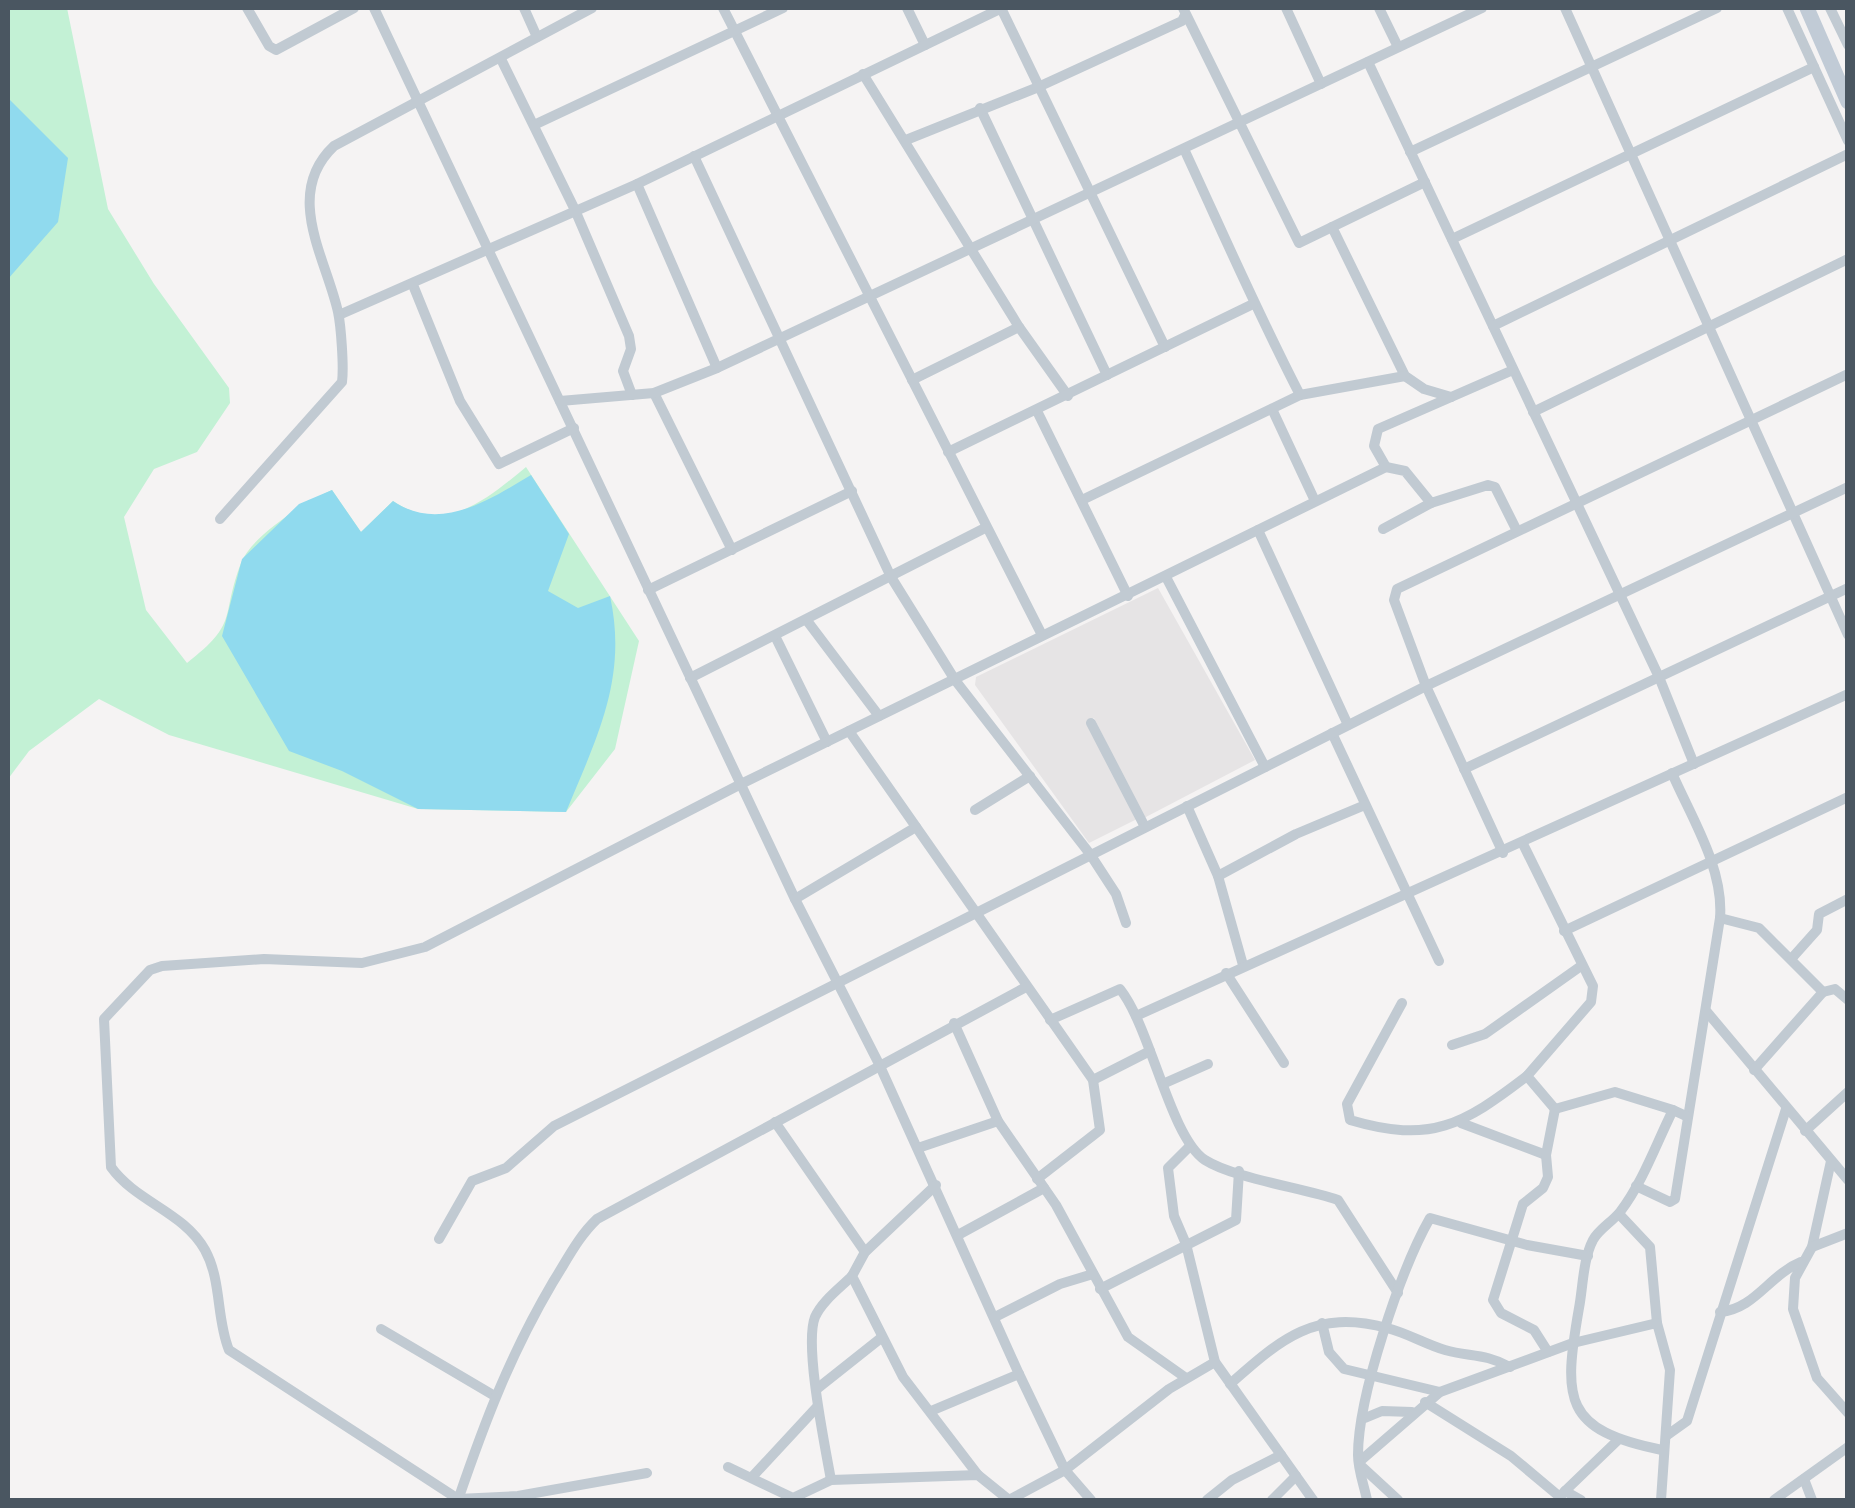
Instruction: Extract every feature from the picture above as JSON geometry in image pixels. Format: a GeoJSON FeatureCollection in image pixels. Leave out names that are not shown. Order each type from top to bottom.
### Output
{"type":"FeatureCollection","features":[{"type":"Feature","properties":{"kind":"street"},"geometry":{"type":"LineString","coordinates":[[247,8],[268,46],[276,50],[354,8]]}},
{"type":"Feature","properties":{"kind":"street"},"geometry":{"type":"LineString","coordinates":[[374,8],[795,898],[879,1064],[1065,1470],[1090,1500]]}},
{"type":"Feature","properties":{"kind":"street"},"geometry":{"type":"LineString","coordinates":[[524,8],[537,37]]}},
{"type":"Feature","properties":{"kind":"street"},"geometry":{"type":"LineString","coordinates":[[220,519],[339,388],[339,315],[312,231],[310,187],[315,169],[334,146],[592,8]]}},
{"type":"Feature","properties":{"kind":"street"},"geometry":{"type":"LineString","coordinates":[[722,8],[1042,636]]}},
{"type":"Feature","properties":{"kind":"street"},"geometry":{"type":"LineString","coordinates":[[534,125],[783,8]]}},
{"type":"Feature","properties":{"kind":"street"},"geometry":{"type":"LineString","coordinates":[[907,8],[925,44]]}},
{"type":"Feature","properties":{"kind":"street"},"geometry":{"type":"LineString","coordinates":[[339,315],[637,184],[1002,8],[1036,88],[1165,347]]}},
{"type":"Feature","properties":{"kind":"street"},"geometry":{"type":"LineString","coordinates":[[1286,8],[1322,84]]}},
{"type":"Feature","properties":{"kind":"street"},"geometry":{"type":"LineString","coordinates":[[1379,8],[1398,47]]}},
{"type":"Feature","properties":{"kind":"street"},"geometry":{"type":"LineString","coordinates":[[560,401],[654,393],[717,368],[1482,8]]}},
{"type":"Feature","properties":{"kind":"street"},"geometry":{"type":"LineString","coordinates":[[1565,8],[1828,598],[1848,635]]}},
{"type":"Feature","properties":{"kind":"street"},"geometry":{"type":"LineString","coordinates":[[1410,152],[1717,8]]}},
{"type":"Feature","properties":{"kind":"street"},"geometry":{"type":"LineString","coordinates":[[1787,8],[1848,142]]}},
{"type":"Feature","properties":{"kind":"street"},"geometry":{"type":"LineString","coordinates":[[1806,8],[1848,102]]}},
{"type":"Feature","properties":{"kind":"street"},"geometry":{"type":"LineString","coordinates":[[1830,8],[1846,38]]}},
{"type":"Feature","properties":{"kind":"street"},"geometry":{"type":"LineString","coordinates":[[906,140],[1036,88],[1182,21],[1184,11]]}},
{"type":"Feature","properties":{"kind":"street"},"geometry":{"type":"LineString","coordinates":[[1184,11],[1299,242],[1425,182]]}},
{"type":"Feature","properties":{"kind":"street"},"geometry":{"type":"LineString","coordinates":[[501,58],[575,210],[628,336],[631,349],[623,370],[632,394]]}},
{"type":"Feature","properties":{"kind":"street"},"geometry":{"type":"LineString","coordinates":[[1368,62],[1620,594],[1694,764]]}},
{"type":"Feature","properties":{"kind":"street"},"geometry":{"type":"LineString","coordinates":[[1452,239],[1814,67]]}},
{"type":"Feature","properties":{"kind":"street"},"geometry":{"type":"LineString","coordinates":[[863,74],[1019,326],[1068,396]]}},
{"type":"Feature","properties":{"kind":"street"},"geometry":{"type":"LineString","coordinates":[[980,108],[1107,376]]}},
{"type":"Feature","properties":{"kind":"street"},"geometry":{"type":"LineString","coordinates":[[1184,148],[1236,255],[1253,304],[1300,395]]}},
{"type":"Feature","properties":{"kind":"street"},"geometry":{"type":"LineString","coordinates":[[1492,326],[1848,154]]}},
{"type":"Feature","properties":{"kind":"street"},"geometry":{"type":"LineString","coordinates":[[694,156],[776,340],[891,577],[955,680],[1090,854],[1116,894],[1126,923]]}},
{"type":"Feature","properties":{"kind":"street"},"geometry":{"type":"LineString","coordinates":[[637,184],[717,368]]}},
{"type":"Feature","properties":{"kind":"street"},"geometry":{"type":"LineString","coordinates":[[1332,227],[1405,376],[1424,390],[1451,397]]}},
{"type":"Feature","properties":{"kind":"street"},"geometry":{"type":"LineString","coordinates":[[1533,412],[1848,259]]}},
{"type":"Feature","properties":{"kind":"street"},"geometry":{"type":"LineString","coordinates":[[413,285],[460,402],[500,464],[574,428]]}},
{"type":"Feature","properties":{"kind":"street"},"geometry":{"type":"LineString","coordinates":[[948,452],[1253,304]]}},
{"type":"Feature","properties":{"kind":"street"},"geometry":{"type":"LineString","coordinates":[[912,380],[1019,326]]}},
{"type":"Feature","properties":{"kind":"street"},"geometry":{"type":"LineString","coordinates":[[1386,466],[1374,446],[1378,428],[1514,370]]}},
{"type":"Feature","properties":{"kind":"street"},"geometry":{"type":"LineString","coordinates":[[1504,853],[1426,686],[1394,600],[1397,589],[1848,374]]}},
{"type":"Feature","properties":{"kind":"street"},"geometry":{"type":"LineString","coordinates":[[1082,500],[1300,395],[1405,376]]}},
{"type":"Feature","properties":{"kind":"street"},"geometry":{"type":"LineString","coordinates":[[654,393],[732,550]]}},
{"type":"Feature","properties":{"kind":"street"},"geometry":{"type":"LineString","coordinates":[[1272,409],[1315,502]]}},
{"type":"Feature","properties":{"kind":"street"},"geometry":{"type":"LineString","coordinates":[[1038,410],[1128,596]]}},
{"type":"Feature","properties":{"kind":"street"},"geometry":{"type":"LineString","coordinates":[[647,1473],[518,1496],[458,1500],[229,1350],[204,1248],[172,1215],[148,1202],[111,1167],[104,1019],[150,970],[162,966],[264,959],[362,963],[425,947],[741,784],[1386,466],[1405,471],[1431,503]]}},
{"type":"Feature","properties":{"kind":"street"},"geometry":{"type":"LineString","coordinates":[[1383,529],[1431,503],[1488,485],[1495,487],[1516,531]]}},
{"type":"Feature","properties":{"kind":"street"},"geometry":{"type":"LineString","coordinates":[[439,1239],[472,1181],[506,1168],[554,1126],[1426,686],[1848,487]]}},
{"type":"Feature","properties":{"kind":"street"},"geometry":{"type":"LineString","coordinates":[[648,590],[852,491]]}},
{"type":"Feature","properties":{"kind":"street"},"geometry":{"type":"LineString","coordinates":[[690,678],[808,622],[985,528]]}},
{"type":"Feature","properties":{"kind":"street"},"geometry":{"type":"LineString","coordinates":[[1258,530],[1348,725]]}},
{"type":"Feature","properties":{"kind":"street"},"geometry":{"type":"LineString","coordinates":[[1166,577],[1265,766]]}},
{"type":"Feature","properties":{"kind":"street"},"geometry":{"type":"LineString","coordinates":[[1464,769],[1848,588]]}},
{"type":"Feature","properties":{"kind":"street"},"geometry":{"type":"LineString","coordinates":[[808,622],[878,716]]}},
{"type":"Feature","properties":{"kind":"street"},"geometry":{"type":"LineString","coordinates":[[776,638],[826,742]]}},
{"type":"Feature","properties":{"kind":"street"},"geometry":{"type":"LineString","coordinates":[[1136,1016],[1243,965],[1504,853],[1848,694]]}},
{"type":"Feature","properties":{"kind":"street"},"geometry":{"type":"LineString","coordinates":[[1091,722],[1144,827]]}},
{"type":"Feature","properties":{"kind":"street"},"geometry":{"type":"LineString","coordinates":[[849,731],[1093,1080],[1100,1130],[1040,1184],[958,1235]]}},
{"type":"Feature","properties":{"kind":"street"},"geometry":{"type":"LineString","coordinates":[[1332,733],[1439,962]]}},
{"type":"Feature","properties":{"kind":"street"},"geometry":{"type":"LineString","coordinates":[[1636,1186],[1670,1202],[1674,1199],[1720,918],[1719,888],[1712,864],[1672,773]]}},
{"type":"Feature","properties":{"kind":"street"},"geometry":{"type":"LineString","coordinates":[[976,810],[1030,776]]}},
{"type":"Feature","properties":{"kind":"street"},"geometry":{"type":"LineString","coordinates":[[1564,931],[1712,864],[1848,796]]}},
{"type":"Feature","properties":{"kind":"street"},"geometry":{"type":"LineString","coordinates":[[1218,876],[1296,834],[1364,805]]}},
{"type":"Feature","properties":{"kind":"street"},"geometry":{"type":"LineString","coordinates":[[1187,806],[1218,876],[1243,965]]}},
{"type":"Feature","properties":{"kind":"street"},"geometry":{"type":"LineString","coordinates":[[795,898],[916,827]]}},
{"type":"Feature","properties":{"kind":"street"},"geometry":{"type":"LineString","coordinates":[[1402,1003],[1348,1104],[1350,1120],[1418,1132],[1462,1123],[1527,1076],[1591,1002],[1593,986],[1523,844]]}},
{"type":"Feature","properties":{"kind":"street"},"geometry":{"type":"LineString","coordinates":[[1792,958],[1818,930],[1819,914],[1848,899]]}},
{"type":"Feature","properties":{"kind":"street"},"geometry":{"type":"LineString","coordinates":[[1720,918],[1759,928],[1829,990],[1848,1000]]}},
{"type":"Feature","properties":{"kind":"street"},"geometry":{"type":"LineString","coordinates":[[1452,1045],[1485,1034],[1581,966]]}},
{"type":"Feature","properties":{"kind":"street"},"geometry":{"type":"LineString","coordinates":[[1226,973],[1284,1063]]}},
{"type":"Feature","properties":{"kind":"street"},"geometry":{"type":"LineString","coordinates":[[1754,1070],[1829,990],[1848,983]]}},
{"type":"Feature","properties":{"kind":"street"},"geometry":{"type":"LineString","coordinates":[[458,1500],[493,1395],[517,1344],[580,1238],[597,1219],[1026,986]]}},
{"type":"Feature","properties":{"kind":"street"},"geometry":{"type":"LineString","coordinates":[[1050,1020],[1114,989],[1124,993],[1190,1146],[1208,1161],[1338,1200],[1398,1293]]}},
{"type":"Feature","properties":{"kind":"street"},"geometry":{"type":"LineString","coordinates":[[1706,1012],[1848,1180]]}},
{"type":"Feature","properties":{"kind":"street"},"geometry":{"type":"LineString","coordinates":[[954,1023],[998,1121],[1040,1184],[1132,1344],[1186,1378]]}},
{"type":"Feature","properties":{"kind":"street"},"geometry":{"type":"LineString","coordinates":[[1093,1080],[1150,1050]]}},
{"type":"Feature","properties":{"kind":"street"},"geometry":{"type":"LineString","coordinates":[[1165,1083],[1208,1064]]}},
{"type":"Feature","properties":{"kind":"street"},"geometry":{"type":"LineString","coordinates":[[1527,1076],[1555,1109]]}},
{"type":"Feature","properties":{"kind":"street"},"geometry":{"type":"LineString","coordinates":[[1555,1109],[1615,1092],[1686,1116]]}},
{"type":"Feature","properties":{"kind":"street"},"geometry":{"type":"LineString","coordinates":[[1805,1131],[1848,1092]]}},
{"type":"Feature","properties":{"kind":"street"},"geometry":{"type":"LineString","coordinates":[[1666,1436],[1688,1421],[1786,1108]]}},
{"type":"Feature","properties":{"kind":"street"},"geometry":{"type":"LineString","coordinates":[[1548,1352],[1531,1328],[1494,1306],[1498,1279],[1514,1242],[1523,1204],[1544,1188],[1548,1177],[1546,1154],[1555,1109]]}},
{"type":"Feature","properties":{"kind":"street"},"geometry":{"type":"LineString","coordinates":[[1662,1450],[1617,1441],[1588,1422],[1578,1410],[1569,1378],[1594,1237],[1619,1214],[1673,1110]]}},
{"type":"Feature","properties":{"kind":"street"},"geometry":{"type":"LineString","coordinates":[[918,1148],[998,1121]]}},
{"type":"Feature","properties":{"kind":"street"},"geometry":{"type":"LineString","coordinates":[[775,1122],[866,1252]]}},
{"type":"Feature","properties":{"kind":"street"},"geometry":{"type":"LineString","coordinates":[[1462,1123],[1546,1154]]}},
{"type":"Feature","properties":{"kind":"street"},"geometry":{"type":"LineString","coordinates":[[1190,1146],[1168,1168],[1174,1216],[1186,1244],[1215,1362],[1313,1500]]}},
{"type":"Feature","properties":{"kind":"street"},"geometry":{"type":"LineString","coordinates":[[1831,1161],[1812,1247],[1801,1262],[1793,1293],[1799,1334],[1823,1389],[1848,1413]]}},
{"type":"Feature","properties":{"kind":"street"},"geometry":{"type":"LineString","coordinates":[[1100,1288],[1236,1220],[1238,1170]]}},
{"type":"Feature","properties":{"kind":"street"},"geometry":{"type":"LineString","coordinates":[[831,1480],[818,1407],[812,1328],[816,1315],[852,1276],[866,1252],[936,1186]]}},
{"type":"Feature","properties":{"kind":"street"},"geometry":{"type":"LineString","coordinates":[[1619,1214],[1650,1246],[1657,1323],[1670,1370],[1661,1500]]}},
{"type":"Feature","properties":{"kind":"street"},"geometry":{"type":"LineString","coordinates":[[1393,1496],[1369,1500],[1359,1464],[1369,1378],[1416,1242],[1430,1218],[1514,1242],[1588,1256]]}},
{"type":"Feature","properties":{"kind":"street"},"geometry":{"type":"LineString","coordinates":[[1812,1247],[1848,1232]]}},
{"type":"Feature","properties":{"kind":"street"},"geometry":{"type":"LineString","coordinates":[[1720,1312],[1744,1308],[1775,1275],[1801,1262]]}},
{"type":"Feature","properties":{"kind":"street"},"geometry":{"type":"LineString","coordinates":[[995,1317],[1060,1284],[1093,1274]]}},
{"type":"Feature","properties":{"kind":"street"},"geometry":{"type":"LineString","coordinates":[[852,1276],[902,1377],[978,1475],[1009,1500],[1065,1470],[1186,1378],[1215,1362]]}},
{"type":"Feature","properties":{"kind":"street"},"geometry":{"type":"LineString","coordinates":[[1230,1384],[1262,1355],[1322,1323],[1341,1319],[1388,1328],[1449,1351],[1486,1354],[1510,1367]]}},
{"type":"Feature","properties":{"kind":"street"},"geometry":{"type":"LineString","coordinates":[[1322,1323],[1335,1362],[1369,1378],[1440,1392]]}},
{"type":"Feature","properties":{"kind":"street"},"geometry":{"type":"LineString","coordinates":[[1359,1464],[1412,1412],[1440,1392],[1573,1343],[1657,1323]]}},
{"type":"Feature","properties":{"kind":"street"},"geometry":{"type":"LineString","coordinates":[[381,1329],[493,1395]]}},
{"type":"Feature","properties":{"kind":"street"},"geometry":{"type":"LineString","coordinates":[[818,1388],[881,1338]]}},
{"type":"Feature","properties":{"kind":"street"},"geometry":{"type":"LineString","coordinates":[[930,1411],[1019,1374]]}},
{"type":"Feature","properties":{"kind":"street"},"geometry":{"type":"LineString","coordinates":[[1367,1398],[1382,1411]]}},
{"type":"Feature","properties":{"kind":"street"},"geometry":{"type":"LineString","coordinates":[[1425,1402],[1511,1456],[1561,1496],[1580,1500]]}},
{"type":"Feature","properties":{"kind":"street"},"geometry":{"type":"LineString","coordinates":[[753,1476],[818,1407]]}},
{"type":"Feature","properties":{"kind":"street"},"geometry":{"type":"LineString","coordinates":[[1365,1418],[1382,1411],[1412,1412]]}},
{"type":"Feature","properties":{"kind":"street"},"geometry":{"type":"LineString","coordinates":[[1561,1496],[1617,1441]]}},
{"type":"Feature","properties":{"kind":"street"},"geometry":{"type":"LineString","coordinates":[[1774,1500],[1848,1447]]}},
{"type":"Feature","properties":{"kind":"street"},"geometry":{"type":"LineString","coordinates":[[1207,1500],[1232,1480],[1281,1455]]}},
{"type":"Feature","properties":{"kind":"street"},"geometry":{"type":"LineString","coordinates":[[1359,1464],[1393,1496]]}},
{"type":"Feature","properties":{"kind":"street"},"geometry":{"type":"LineString","coordinates":[[728,1467],[793,1498],[831,1480],[978,1475]]}},
{"type":"Feature","properties":{"kind":"street"},"geometry":{"type":"LineString","coordinates":[[1272,1500],[1296,1476]]}},
{"type":"Feature","properties":{"kind":"street"},"geometry":{"type":"LineString","coordinates":[[1804,1479],[1812,1500]]}},
{"type":"Feature","properties":{"kind":"shaded area"},"geometry":{"type":"Polygon","coordinates":[[[1158,588],[1255,760],[1144,818],[1094,718],[1086,723],[1137,819],[1089,843],[975,685],[976,677],[1158,588]]]}},
{"type":"Feature","properties":{"kind":"green space"},"geometry":{"type":"Polygon","coordinates":[[[8,8],[67,8],[108,209],[154,284],[229,388],[230,403],[197,452],[154,469],[124,517],[146,610],[187,663],[222,628],[247,552],[281,520],[308,503],[332,490],[361,532],[393,501],[412,511],[447,514],[480,501],[526,467],[639,641],[615,749],[566,812],[418,809],[169,735],[99,699],[29,751],[8,779],[8,8]]]}},
{"type":"Feature","properties":{"kind":"water"},"geometry":{"type":"Polygon","coordinates":[[[8,98],[68,158],[58,222],[8,279],[8,98]]]}},
{"type":"Feature","properties":{"kind":"water"},"geometry":{"type":"Polygon","coordinates":[[[531,475],[569,534],[548,591],[578,608],[610,596],[615,626],[612,681],[606,707],[566,812],[418,809],[342,771],[289,751],[222,636],[242,559],[299,504],[332,490],[361,532],[393,501],[428,514],[446,513],[481,503],[531,475]]]}}]}
